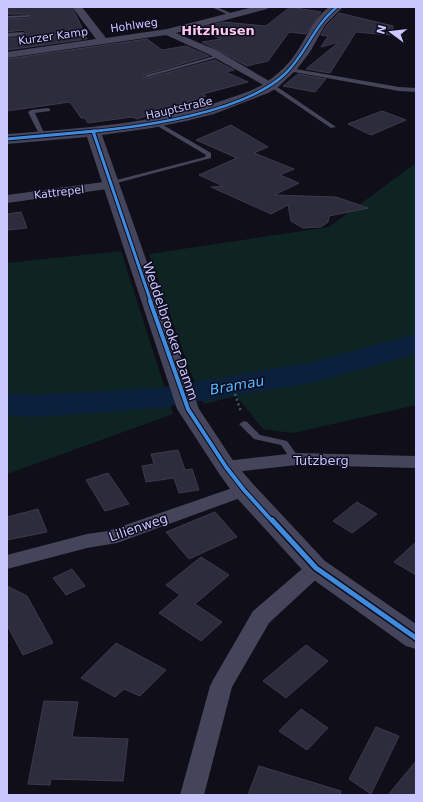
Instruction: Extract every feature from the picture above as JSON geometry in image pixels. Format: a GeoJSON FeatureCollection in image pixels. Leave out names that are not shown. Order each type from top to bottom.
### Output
{"type":"FeatureCollection","features":[{"type":"Feature","properties":{"kind":"street","name":"Hohlweg"},"geometry":{"type":"LineString","coordinates":[[76,7],[103,41],[167,32],[220,56],[271,85]]}},
{"type":"Feature","properties":{"kind":"street"},"geometry":{"type":"LineString","coordinates":[[167,32],[264,7]]}},
{"type":"Feature","properties":{"kind":"street","name":"Hauptstraße"},"geometry":{"type":"LineString","coordinates":[[7,138],[93,131],[156,123],[195,115],[223,107],[261,92],[290,70],[303,52],[314,29],[324,17],[336,7]]}},
{"type":"Feature","properties":{"kind":"street","name":"Kurzer Kamp"},"geometry":{"type":"LineString","coordinates":[[7,55],[103,41]]}},
{"type":"Feature","properties":{"kind":"street","name":"Weddelbrooker Damm"},"geometry":{"type":"LineString","coordinates":[[93,131],[176,378],[188,409],[226,467],[244,490],[316,568],[416,638]]}},
{"type":"Feature","properties":{"kind":"street","name":"Kattrepel"},"geometry":{"type":"LineString","coordinates":[[7,199],[111,184]]}},
{"type":"Feature","properties":{"kind":"street","name":"Tutzberg"},"geometry":{"type":"LineString","coordinates":[[226,467],[295,459],[416,462]]}},
{"type":"Feature","properties":{"kind":"street","name":"Lilienweg"},"geometry":{"type":"LineString","coordinates":[[7,562],[87,541],[110,538],[244,490]]}},
{"type":"Feature","properties":{"kind":"street"},"geometry":{"type":"LineString","coordinates":[[192,795],[221,686],[261,617],[316,568]]}},
{"type":"Feature","properties":{"kind":"lane"},"geometry":{"type":"LineString","coordinates":[[213,7],[233,15]]}},
{"type":"Feature","properties":{"kind":"lane"},"geometry":{"type":"LineString","coordinates":[[7,17],[27,16]]}},
{"type":"Feature","properties":{"kind":"lane"},"geometry":{"type":"LineString","coordinates":[[7,35],[23,34]]}},
{"type":"Feature","properties":{"kind":"lane"},"geometry":{"type":"LineString","coordinates":[[146,76],[220,56]]}},
{"type":"Feature","properties":{"kind":"lane"},"geometry":{"type":"LineString","coordinates":[[290,70],[399,89],[416,90]]}},
{"type":"Feature","properties":{"kind":"lane"},"geometry":{"type":"LineString","coordinates":[[271,85],[333,127]]}},
{"type":"Feature","properties":{"kind":"lane"},"geometry":{"type":"LineString","coordinates":[[42,135],[31,112],[48,110]]}},
{"type":"Feature","properties":{"kind":"lane"},"geometry":{"type":"LineString","coordinates":[[111,184],[208,158],[209,154],[156,123]]}},
{"type":"Feature","properties":{"kind":"lane"},"geometry":{"type":"LineString","coordinates":[[244,424],[257,437],[284,443],[295,459]]}},
{"type":"Feature","properties":{"kind":"path"},"geometry":{"type":"LineString","coordinates":[[235,394],[244,424]]}},
{"type":"Feature","properties":{"kind":"green space"},"geometry":{"type":"Polygon","coordinates":[[[416,163],[416,405],[293,433],[263,429],[236,396],[204,404],[190,371],[149,254],[329,227],[416,163]]]}},
{"type":"Feature","properties":{"kind":"green space"},"geometry":{"type":"Polygon","coordinates":[[[121,251],[173,414],[7,474],[7,263],[121,251]]]}},
{"type":"Feature","properties":{"kind":"building"},"geometry":{"type":"Polygon","coordinates":[[[7,7],[71,7],[87,39],[7,50],[7,38],[23,38],[27,34],[23,30],[7,32],[7,19],[27,18],[30,16],[29,14],[7,14],[7,7]]]}},
{"type":"Feature","properties":{"kind":"building"},"geometry":{"type":"Polygon","coordinates":[[[290,7],[321,12],[306,34],[289,32],[268,61],[247,66],[202,42],[221,39],[199,28],[223,22],[266,26],[290,7]]]}},
{"type":"Feature","properties":{"kind":"building"},"geometry":{"type":"Polygon","coordinates":[[[339,13],[393,26],[392,35],[356,32],[330,73],[306,69],[339,42],[321,47],[328,36],[321,35],[326,26],[339,13]]]}},
{"type":"Feature","properties":{"kind":"building"},"geometry":{"type":"Polygon","coordinates":[[[147,39],[162,50],[186,46],[209,56],[143,75],[143,77],[148,78],[215,60],[234,70],[226,72],[248,82],[203,94],[206,96],[137,119],[132,117],[88,123],[85,118],[81,118],[70,102],[7,111],[7,59],[147,39]]]}},
{"type":"Feature","properties":{"kind":"building"},"geometry":{"type":"Polygon","coordinates":[[[298,74],[326,79],[315,92],[283,86],[298,74]]]}},
{"type":"Feature","properties":{"kind":"building"},"geometry":{"type":"Polygon","coordinates":[[[382,111],[406,120],[371,135],[348,124],[382,111]]]}},
{"type":"Feature","properties":{"kind":"building"},"geometry":{"type":"Polygon","coordinates":[[[231,125],[268,147],[254,153],[294,169],[280,175],[299,183],[274,195],[336,197],[368,208],[329,216],[328,222],[321,227],[303,228],[291,221],[288,205],[271,214],[211,187],[223,186],[199,175],[237,158],[196,140],[231,125]]]}},
{"type":"Feature","properties":{"kind":"building"},"geometry":{"type":"Polygon","coordinates":[[[21,212],[27,228],[7,230],[7,214],[21,212]]]}},
{"type":"Feature","properties":{"kind":"building"},"geometry":{"type":"Polygon","coordinates":[[[178,450],[185,470],[192,469],[199,490],[179,493],[174,478],[146,482],[142,466],[154,464],[151,454],[178,450]]]}},
{"type":"Feature","properties":{"kind":"building"},"geometry":{"type":"Polygon","coordinates":[[[108,473],[129,504],[105,511],[86,480],[108,473]]]}},
{"type":"Feature","properties":{"kind":"building"},"geometry":{"type":"Polygon","coordinates":[[[357,502],[377,514],[352,533],[333,521],[357,502]]]}},
{"type":"Feature","properties":{"kind":"building"},"geometry":{"type":"Polygon","coordinates":[[[38,509],[47,532],[7,540],[7,517],[38,509]]]}},
{"type":"Feature","properties":{"kind":"building"},"geometry":{"type":"Polygon","coordinates":[[[215,512],[237,537],[189,559],[166,532],[215,512]]]}},
{"type":"Feature","properties":{"kind":"building"},"geometry":{"type":"Polygon","coordinates":[[[416,542],[416,575],[394,562],[416,542]]]}},
{"type":"Feature","properties":{"kind":"building"},"geometry":{"type":"Polygon","coordinates":[[[201,557],[229,575],[195,604],[222,622],[201,641],[159,613],[180,595],[166,585],[201,557]]]}},
{"type":"Feature","properties":{"kind":"building"},"geometry":{"type":"Polygon","coordinates":[[[72,569],[85,586],[66,595],[53,578],[72,569]]]}},
{"type":"Feature","properties":{"kind":"building"},"geometry":{"type":"Polygon","coordinates":[[[7,586],[27,596],[53,643],[23,655],[7,625],[7,586]]]}},
{"type":"Feature","properties":{"kind":"building"},"geometry":{"type":"Polygon","coordinates":[[[116,643],[166,670],[140,696],[124,689],[115,697],[81,678],[116,643]]]}},
{"type":"Feature","properties":{"kind":"building"},"geometry":{"type":"Polygon","coordinates":[[[306,645],[328,661],[286,698],[263,681],[306,645]]]}},
{"type":"Feature","properties":{"kind":"building"},"geometry":{"type":"Polygon","coordinates":[[[44,701],[78,702],[72,737],[128,739],[123,781],[51,779],[50,785],[28,784],[44,701]]]}},
{"type":"Feature","properties":{"kind":"building"},"geometry":{"type":"Polygon","coordinates":[[[301,709],[328,728],[307,750],[279,731],[301,709]]]}},
{"type":"Feature","properties":{"kind":"building"},"geometry":{"type":"Polygon","coordinates":[[[376,727],[399,736],[371,794],[349,779],[376,727]]]}},
{"type":"Feature","properties":{"kind":"building"},"geometry":{"type":"Polygon","coordinates":[[[416,761],[416,795],[388,795],[416,761]]]}},
{"type":"Feature","properties":{"kind":"building"},"geometry":{"type":"Polygon","coordinates":[[[259,766],[341,791],[340,795],[248,795],[259,766]]]}},
{"type":"Feature","properties":{"kind":"waterway","name":"Bramau"},"geometry":{"type":"LineString","coordinates":[[7,404],[34,406],[159,398],[311,373],[416,344]]}},
{"type":"Feature","properties":{"kind":"cycle path"},"geometry":{"type":"LineString","coordinates":[[7,139],[94,132],[152,124],[209,111],[254,94],[272,85],[289,70],[303,52],[320,23],[337,7]]}},
{"type":"Feature","properties":{"kind":"cycle path"},"geometry":{"type":"LineString","coordinates":[[93,131],[176,378],[188,409],[226,467],[244,490],[316,568],[416,638]]}},
{"type":"Feature","properties":{"kind":"district","name":"Hitzhusen"},"geometry":{"type":"Point","coordinates":[218,30]}}]}
